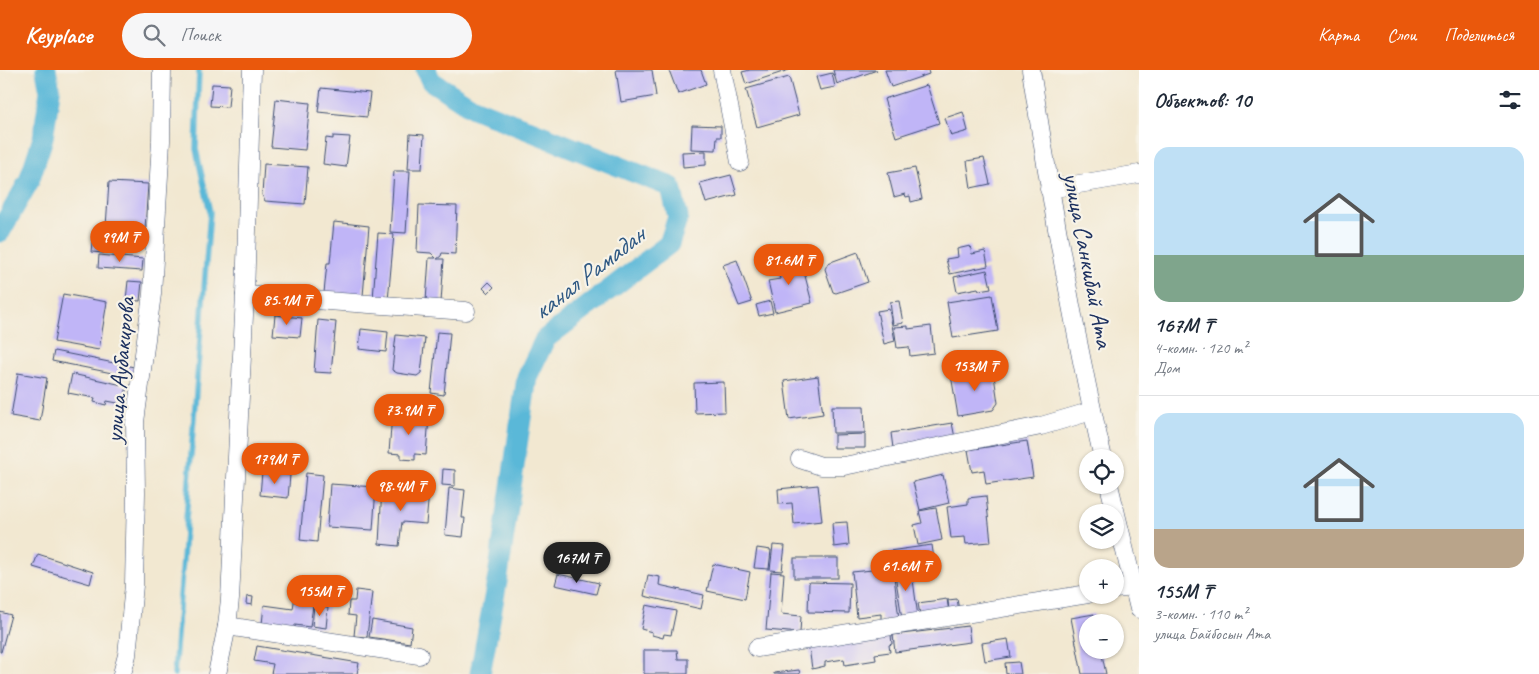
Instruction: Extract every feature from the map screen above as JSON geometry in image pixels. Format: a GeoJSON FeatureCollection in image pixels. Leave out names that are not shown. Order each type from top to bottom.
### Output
{"type":"FeatureCollection","features":[{"type":"Feature","properties":{"kind":"street","name":"улица Аубакирова"},"geometry":{"type":"LineString","coordinates":[[122,674],[127,655],[134,585],[136,422],[152,294],[161,141],[162,70]]}},
{"type":"Feature","properties":{"kind":"street"},"geometry":{"type":"LineString","coordinates":[[217,674],[227,626],[245,295],[252,70]]}},
{"type":"Feature","properties":{"kind":"street"},"geometry":{"type":"LineString","coordinates":[[722,70],[740,162]]}},
{"type":"Feature","properties":{"kind":"street","name":"улица Санкибай Ата"},"geometry":{"type":"LineString","coordinates":[[1031,70],[1050,189],[1101,449]]}},
{"type":"Feature","properties":{"kind":"street"},"geometry":{"type":"LineString","coordinates":[[1050,189],[1139,174]]}},
{"type":"Feature","properties":{"kind":"street"},"geometry":{"type":"LineString","coordinates":[[245,295],[466,312]]}},
{"type":"Feature","properties":{"kind":"street"},"geometry":{"type":"LineString","coordinates":[[800,459],[821,466],[844,466],[1041,426],[1092,411]]}},
{"type":"Feature","properties":{"kind":"street"},"geometry":{"type":"LineString","coordinates":[[1111,494],[1139,610]]}},
{"type":"Feature","properties":{"kind":"street"},"geometry":{"type":"LineString","coordinates":[[1124,588],[1133,587]]}},
{"type":"Feature","properties":{"kind":"street"},"geometry":{"type":"LineString","coordinates":[[757,648],[1079,595]]}},
{"type":"Feature","properties":{"kind":"street"},"geometry":{"type":"LineString","coordinates":[[227,626],[419,655]]}},
{"type":"Feature","properties":{"kind":"building"},"geometry":{"type":"Polygon","coordinates":[[[616,70],[652,70],[656,96],[621,102],[616,70]]]}},
{"type":"Feature","properties":{"kind":"building"},"geometry":{"type":"Polygon","coordinates":[[[669,70],[701,70],[706,84],[678,94],[669,70]]]}},
{"type":"Feature","properties":{"kind":"building"},"geometry":{"type":"Polygon","coordinates":[[[750,70],[789,70],[746,84],[742,72],[750,70]]]}},
{"type":"Feature","properties":{"kind":"building"},"geometry":{"type":"Polygon","coordinates":[[[833,70],[877,70],[837,84],[833,70]]]}},
{"type":"Feature","properties":{"kind":"building"},"geometry":{"type":"Polygon","coordinates":[[[885,70],[928,70],[929,74],[891,87],[885,70]]]}},
{"type":"Feature","properties":{"kind":"building"},"geometry":{"type":"Polygon","coordinates":[[[832,73],[835,87],[820,90],[816,77],[832,73]]]}},
{"type":"Feature","properties":{"kind":"building"},"geometry":{"type":"Polygon","coordinates":[[[789,77],[799,115],[757,127],[746,89],[789,77]]]}},
{"type":"Feature","properties":{"kind":"building"},"geometry":{"type":"Polygon","coordinates":[[[212,84],[230,85],[228,107],[210,106],[212,84]]]}},
{"type":"Feature","properties":{"kind":"building"},"geometry":{"type":"Polygon","coordinates":[[[927,85],[939,123],[896,137],[884,99],[927,85]]]}},
{"type":"Feature","properties":{"kind":"building"},"geometry":{"type":"Polygon","coordinates":[[[321,88],[370,93],[367,117],[318,112],[321,88]]]}},
{"type":"Feature","properties":{"kind":"building"},"geometry":{"type":"Polygon","coordinates":[[[276,99],[310,103],[305,150],[271,147],[276,99]]]}},
{"type":"Feature","properties":{"kind":"building"},"geometry":{"type":"Polygon","coordinates":[[[963,112],[968,131],[951,136],[945,118],[963,112]]]}},
{"type":"Feature","properties":{"kind":"building"},"geometry":{"type":"Polygon","coordinates":[[[692,125],[721,126],[721,137],[717,137],[716,150],[691,149],[692,125]]]}},
{"type":"Feature","properties":{"kind":"building"},"geometry":{"type":"Polygon","coordinates":[[[410,134],[424,135],[422,169],[408,169],[410,134]]]}},
{"type":"Feature","properties":{"kind":"building"},"geometry":{"type":"Polygon","coordinates":[[[333,136],[350,137],[346,167],[323,164],[326,138],[333,139],[333,136]]]}},
{"type":"Feature","properties":{"kind":"building"},"geometry":{"type":"Polygon","coordinates":[[[706,151],[706,165],[683,167],[682,152],[706,151]]]}},
{"type":"Feature","properties":{"kind":"building"},"geometry":{"type":"Polygon","coordinates":[[[984,158],[990,184],[971,188],[967,161],[984,158]]]}},
{"type":"Feature","properties":{"kind":"building"},"geometry":{"type":"Polygon","coordinates":[[[264,164],[308,167],[305,204],[265,201],[262,195],[264,164]]]}},
{"type":"Feature","properties":{"kind":"building"},"geometry":{"type":"Polygon","coordinates":[[[915,168],[922,199],[911,202],[910,196],[906,197],[905,194],[894,197],[888,173],[915,168]]]}},
{"type":"Feature","properties":{"kind":"building"},"geometry":{"type":"Polygon","coordinates":[[[394,171],[410,171],[406,233],[390,232],[394,171]]]}},
{"type":"Feature","properties":{"kind":"building"},"geometry":{"type":"Polygon","coordinates":[[[731,175],[737,195],[706,203],[700,183],[731,175]]]}},
{"type":"Feature","properties":{"kind":"building"},"geometry":{"type":"Polygon","coordinates":[[[109,182],[148,184],[145,229],[106,227],[109,182]]]}},
{"type":"Feature","properties":{"kind":"building"},"geometry":{"type":"Polygon","coordinates":[[[419,205],[457,206],[455,254],[442,253],[437,259],[444,259],[441,302],[426,301],[429,258],[436,258],[431,253],[417,252],[419,205]]]}},
{"type":"Feature","properties":{"kind":"building"},"geometry":{"type":"Polygon","coordinates":[[[334,222],[369,226],[363,296],[324,293],[327,263],[330,263],[334,222]]]}},
{"type":"Feature","properties":{"kind":"building"},"geometry":{"type":"Polygon","coordinates":[[[93,233],[106,234],[104,253],[91,252],[93,233]]]}},
{"type":"Feature","properties":{"kind":"building"},"geometry":{"type":"Polygon","coordinates":[[[378,233],[394,234],[388,301],[373,299],[378,233]]]}},
{"type":"Feature","properties":{"kind":"building"},"geometry":{"type":"Polygon","coordinates":[[[970,246],[972,254],[985,251],[988,266],[950,274],[946,259],[958,257],[957,249],[970,246]]]}},
{"type":"Feature","properties":{"kind":"building"},"geometry":{"type":"Polygon","coordinates":[[[858,252],[868,282],[836,293],[833,292],[825,269],[828,263],[858,252]]]}},
{"type":"Feature","properties":{"kind":"building"},"geometry":{"type":"Polygon","coordinates":[[[794,254],[798,270],[803,268],[812,303],[775,312],[768,281],[780,279],[775,259],[794,254]]]}},
{"type":"Feature","properties":{"kind":"building"},"geometry":{"type":"Polygon","coordinates":[[[99,255],[143,259],[142,271],[98,268],[99,255]]]}},
{"type":"Feature","properties":{"kind":"building"},"geometry":{"type":"Polygon","coordinates":[[[737,260],[752,302],[739,306],[723,265],[737,260]]]}},
{"type":"Feature","properties":{"kind":"building"},"geometry":{"type":"Polygon","coordinates":[[[987,270],[991,288],[979,290],[978,288],[957,292],[954,277],[987,270]]]}},
{"type":"Feature","properties":{"kind":"building"},"geometry":{"type":"Polygon","coordinates":[[[128,281],[142,282],[140,301],[126,300],[128,281]]]}},
{"type":"Feature","properties":{"kind":"building"},"geometry":{"type":"Polygon","coordinates":[[[489,282],[494,287],[488,293],[483,288],[489,282]]]}},
{"type":"Feature","properties":{"kind":"building"},"geometry":{"type":"Polygon","coordinates":[[[63,294],[107,302],[99,350],[54,342],[63,294]]]}},
{"type":"Feature","properties":{"kind":"building"},"geometry":{"type":"Polygon","coordinates":[[[992,295],[998,331],[953,338],[947,302],[992,295]]]}},
{"type":"Feature","properties":{"kind":"building"},"geometry":{"type":"Polygon","coordinates":[[[770,301],[773,313],[759,316],[756,305],[770,301]]]}},
{"type":"Feature","properties":{"kind":"building"},"geometry":{"type":"Polygon","coordinates":[[[899,301],[903,323],[893,325],[890,302],[899,301]]]}},
{"type":"Feature","properties":{"kind":"building"},"geometry":{"type":"Polygon","coordinates":[[[889,309],[895,341],[884,344],[877,311],[889,309]]]}},
{"type":"Feature","properties":{"kind":"building"},"geometry":{"type":"Polygon","coordinates":[[[275,315],[302,318],[300,337],[273,335],[275,315]]]}},
{"type":"Feature","properties":{"kind":"building"},"geometry":{"type":"Polygon","coordinates":[[[318,320],[336,322],[331,373],[314,372],[318,320]]]}},
{"type":"Feature","properties":{"kind":"building"},"geometry":{"type":"Polygon","coordinates":[[[908,326],[908,329],[931,326],[934,353],[910,356],[909,347],[897,348],[894,327],[908,326]]]}},
{"type":"Feature","properties":{"kind":"building"},"geometry":{"type":"Polygon","coordinates":[[[361,329],[388,332],[386,352],[359,349],[361,329]]]}},
{"type":"Feature","properties":{"kind":"building"},"geometry":{"type":"Polygon","coordinates":[[[437,332],[450,333],[444,395],[431,393],[437,332]]]}},
{"type":"Feature","properties":{"kind":"building"},"geometry":{"type":"Polygon","coordinates":[[[396,335],[425,338],[421,373],[417,376],[397,373],[392,370],[396,335]]]}},
{"type":"Feature","properties":{"kind":"building"},"geometry":{"type":"Polygon","coordinates":[[[54,351],[134,367],[132,377],[52,361],[54,351]]]}},
{"type":"Feature","properties":{"kind":"building"},"geometry":{"type":"Polygon","coordinates":[[[993,369],[998,403],[993,410],[958,416],[951,375],[993,369]]]}},
{"type":"Feature","properties":{"kind":"building"},"geometry":{"type":"Polygon","coordinates":[[[18,373],[47,378],[40,421],[11,416],[18,373]]]}},
{"type":"Feature","properties":{"kind":"building"},"geometry":{"type":"Polygon","coordinates":[[[72,374],[127,386],[123,404],[107,401],[106,405],[94,402],[95,398],[68,393],[72,374]]]}},
{"type":"Feature","properties":{"kind":"building"},"geometry":{"type":"Polygon","coordinates":[[[818,376],[823,414],[789,419],[784,381],[818,376]]]}},
{"type":"Feature","properties":{"kind":"building"},"geometry":{"type":"Polygon","coordinates":[[[724,382],[725,412],[695,413],[694,383],[724,382]]]}},
{"type":"Feature","properties":{"kind":"building"},"geometry":{"type":"Polygon","coordinates":[[[832,406],[864,406],[865,433],[833,433],[832,406]]]}},
{"type":"Feature","properties":{"kind":"building"},"geometry":{"type":"Polygon","coordinates":[[[392,414],[429,417],[426,455],[415,454],[415,460],[401,459],[401,454],[389,453],[392,414]]]}},
{"type":"Feature","properties":{"kind":"building"},"geometry":{"type":"Polygon","coordinates":[[[952,423],[955,438],[893,448],[891,433],[952,423]]]}},
{"type":"Feature","properties":{"kind":"building"},"geometry":{"type":"Polygon","coordinates":[[[865,434],[865,448],[834,448],[834,435],[865,434]]]}},
{"type":"Feature","properties":{"kind":"building"},"geometry":{"type":"Polygon","coordinates":[[[1027,441],[1033,477],[986,484],[984,470],[972,472],[968,450],[1027,441]]]}},
{"type":"Feature","properties":{"kind":"building"},"geometry":{"type":"Polygon","coordinates":[[[443,469],[455,470],[455,486],[442,485],[443,469]]]}},
{"type":"Feature","properties":{"kind":"building"},"geometry":{"type":"Polygon","coordinates":[[[262,472],[290,475],[288,498],[260,495],[262,472]]]}},
{"type":"Feature","properties":{"kind":"building"},"geometry":{"type":"Polygon","coordinates":[[[306,473],[323,475],[317,542],[300,540],[306,473]]]}},
{"type":"Feature","properties":{"kind":"building"},"geometry":{"type":"Polygon","coordinates":[[[943,475],[949,503],[920,510],[913,482],[943,475]]]}},
{"type":"Feature","properties":{"kind":"building"},"geometry":{"type":"Polygon","coordinates":[[[330,484],[376,487],[373,530],[327,527],[330,484]]]}},
{"type":"Feature","properties":{"kind":"building"},"geometry":{"type":"Polygon","coordinates":[[[818,485],[822,521],[794,524],[792,503],[779,504],[778,489],[818,485]]]}},
{"type":"Feature","properties":{"kind":"building"},"geometry":{"type":"Polygon","coordinates":[[[382,487],[429,492],[426,524],[402,522],[399,546],[379,544],[382,487]]]}},
{"type":"Feature","properties":{"kind":"building"},"geometry":{"type":"Polygon","coordinates":[[[449,488],[465,490],[462,518],[465,518],[463,537],[445,535],[449,488]]]}},
{"type":"Feature","properties":{"kind":"building"},"geometry":{"type":"Polygon","coordinates":[[[986,496],[991,542],[966,544],[965,537],[951,538],[947,507],[968,504],[968,498],[986,496]]]}},
{"type":"Feature","properties":{"kind":"building"},"geometry":{"type":"Polygon","coordinates":[[[936,508],[942,540],[918,545],[914,525],[922,523],[919,511],[936,508]]]}},
{"type":"Feature","properties":{"kind":"building"},"geometry":{"type":"Polygon","coordinates":[[[847,522],[849,545],[834,547],[832,523],[847,522]]]}},
{"type":"Feature","properties":{"kind":"building"},"geometry":{"type":"Polygon","coordinates":[[[773,545],[785,546],[782,571],[770,570],[773,545]]]}},
{"type":"Feature","properties":{"kind":"building"},"geometry":{"type":"Polygon","coordinates":[[[932,545],[934,559],[891,565],[889,551],[932,545]]]}},
{"type":"Feature","properties":{"kind":"building"},"geometry":{"type":"Polygon","coordinates":[[[757,548],[771,550],[769,569],[754,568],[757,548]]]}},
{"type":"Feature","properties":{"kind":"building"},"geometry":{"type":"Polygon","coordinates":[[[38,554],[93,572],[90,584],[33,567],[38,554]]]}},
{"type":"Feature","properties":{"kind":"building"},"geometry":{"type":"Polygon","coordinates":[[[794,558],[838,558],[838,578],[794,578],[794,558]]]}},
{"type":"Feature","properties":{"kind":"building"},"geometry":{"type":"Polygon","coordinates":[[[713,564],[750,572],[745,599],[707,591],[713,564]]]}},
{"type":"Feature","properties":{"kind":"building"},"geometry":{"type":"Polygon","coordinates":[[[911,565],[918,617],[902,619],[894,567],[911,565]]]}},
{"type":"Feature","properties":{"kind":"building"},"geometry":{"type":"Polygon","coordinates":[[[893,568],[899,619],[881,621],[881,614],[857,617],[852,572],[893,568]]]}},
{"type":"Feature","properties":{"kind":"building"},"geometry":{"type":"Polygon","coordinates":[[[771,572],[784,573],[781,614],[801,616],[800,633],[766,630],[771,572]]]}},
{"type":"Feature","properties":{"kind":"building"},"geometry":{"type":"Polygon","coordinates":[[[558,574],[599,583],[596,594],[555,585],[558,574]]]}},
{"type":"Feature","properties":{"kind":"building"},"geometry":{"type":"Polygon","coordinates":[[[648,575],[660,577],[659,585],[704,595],[701,609],[644,596],[648,575]]]}},
{"type":"Feature","properties":{"kind":"building"},"geometry":{"type":"Polygon","coordinates":[[[297,580],[316,583],[310,627],[295,625],[295,628],[262,624],[264,605],[293,609],[297,580]]]}},
{"type":"Feature","properties":{"kind":"building"},"geometry":{"type":"Polygon","coordinates":[[[809,582],[850,583],[849,613],[808,612],[809,582]]]}},
{"type":"Feature","properties":{"kind":"building"},"geometry":{"type":"Polygon","coordinates":[[[356,590],[372,592],[367,637],[354,636],[356,616],[348,615],[349,601],[355,601],[356,590]]]}},
{"type":"Feature","properties":{"kind":"building"},"geometry":{"type":"Polygon","coordinates":[[[247,596],[253,597],[252,605],[246,604],[247,596]]]}},
{"type":"Feature","properties":{"kind":"building"},"geometry":{"type":"Polygon","coordinates":[[[947,599],[949,612],[920,615],[918,603],[947,599]]]}},
{"type":"Feature","properties":{"kind":"building"},"geometry":{"type":"Polygon","coordinates":[[[957,599],[959,610],[949,611],[948,600],[957,599]]]}},
{"type":"Feature","properties":{"kind":"building"},"geometry":{"type":"Polygon","coordinates":[[[646,605],[676,611],[671,635],[664,634],[663,638],[641,629],[646,605]]]}},
{"type":"Feature","properties":{"kind":"building"},"geometry":{"type":"Polygon","coordinates":[[[314,606],[328,607],[326,628],[312,626],[314,606]]]}},
{"type":"Feature","properties":{"kind":"building"},"geometry":{"type":"Polygon","coordinates":[[[0,612],[11,615],[1,652],[0,652],[0,612]]]}},
{"type":"Feature","properties":{"kind":"building"},"geometry":{"type":"Polygon","coordinates":[[[1079,617],[1079,659],[1071,618],[1079,617]]]}},
{"type":"Feature","properties":{"kind":"building"},"geometry":{"type":"Polygon","coordinates":[[[372,620],[412,627],[410,643],[369,637],[372,620]]]}},
{"type":"Feature","properties":{"kind":"building"},"geometry":{"type":"Polygon","coordinates":[[[968,626],[970,642],[895,652],[893,635],[968,626]]]}},
{"type":"Feature","properties":{"kind":"building"},"geometry":{"type":"Polygon","coordinates":[[[891,635],[892,644],[889,645],[890,652],[875,654],[876,660],[845,665],[844,659],[825,662],[825,666],[812,669],[809,647],[891,635]]]}},
{"type":"Feature","properties":{"kind":"building"},"geometry":{"type":"Polygon","coordinates":[[[1008,639],[1011,657],[985,661],[982,643],[1008,639]]]}},
{"type":"Feature","properties":{"kind":"building"},"geometry":{"type":"Polygon","coordinates":[[[257,646],[359,663],[357,674],[271,674],[273,664],[254,661],[257,646]]]}},
{"type":"Feature","properties":{"kind":"building"},"geometry":{"type":"Polygon","coordinates":[[[644,650],[677,650],[678,659],[688,659],[688,674],[644,674],[644,650]]]}},
{"type":"Feature","properties":{"kind":"building"},"geometry":{"type":"Polygon","coordinates":[[[1079,659],[1103,659],[1106,674],[1082,674],[1079,659]]]}},
{"type":"Feature","properties":{"kind":"building"},"geometry":{"type":"Polygon","coordinates":[[[1019,662],[1021,674],[1006,674],[1005,663],[1019,662]]]}},
{"type":"Feature","properties":{"kind":"building"},"geometry":{"type":"Polygon","coordinates":[[[799,670],[800,674],[774,674],[774,673],[799,670]]]}},
{"type":"Feature","properties":{"kind":"waterway","name":"канал Рамадан"},"geometry":{"type":"LineString","coordinates":[[0,232],[29,181],[43,138],[50,91],[46,70]]}},
{"type":"Feature","properties":{"kind":"waterway"},"geometry":{"type":"LineString","coordinates":[[174,674],[210,212],[196,149],[199,70]]}},
{"type":"Feature","properties":{"kind":"waterway","name":"канал Рамадан"},"geometry":{"type":"LineString","coordinates":[[426,70],[431,81],[473,108],[671,187],[678,217],[669,244],[545,339],[527,377],[498,576],[480,674]]}}]}
